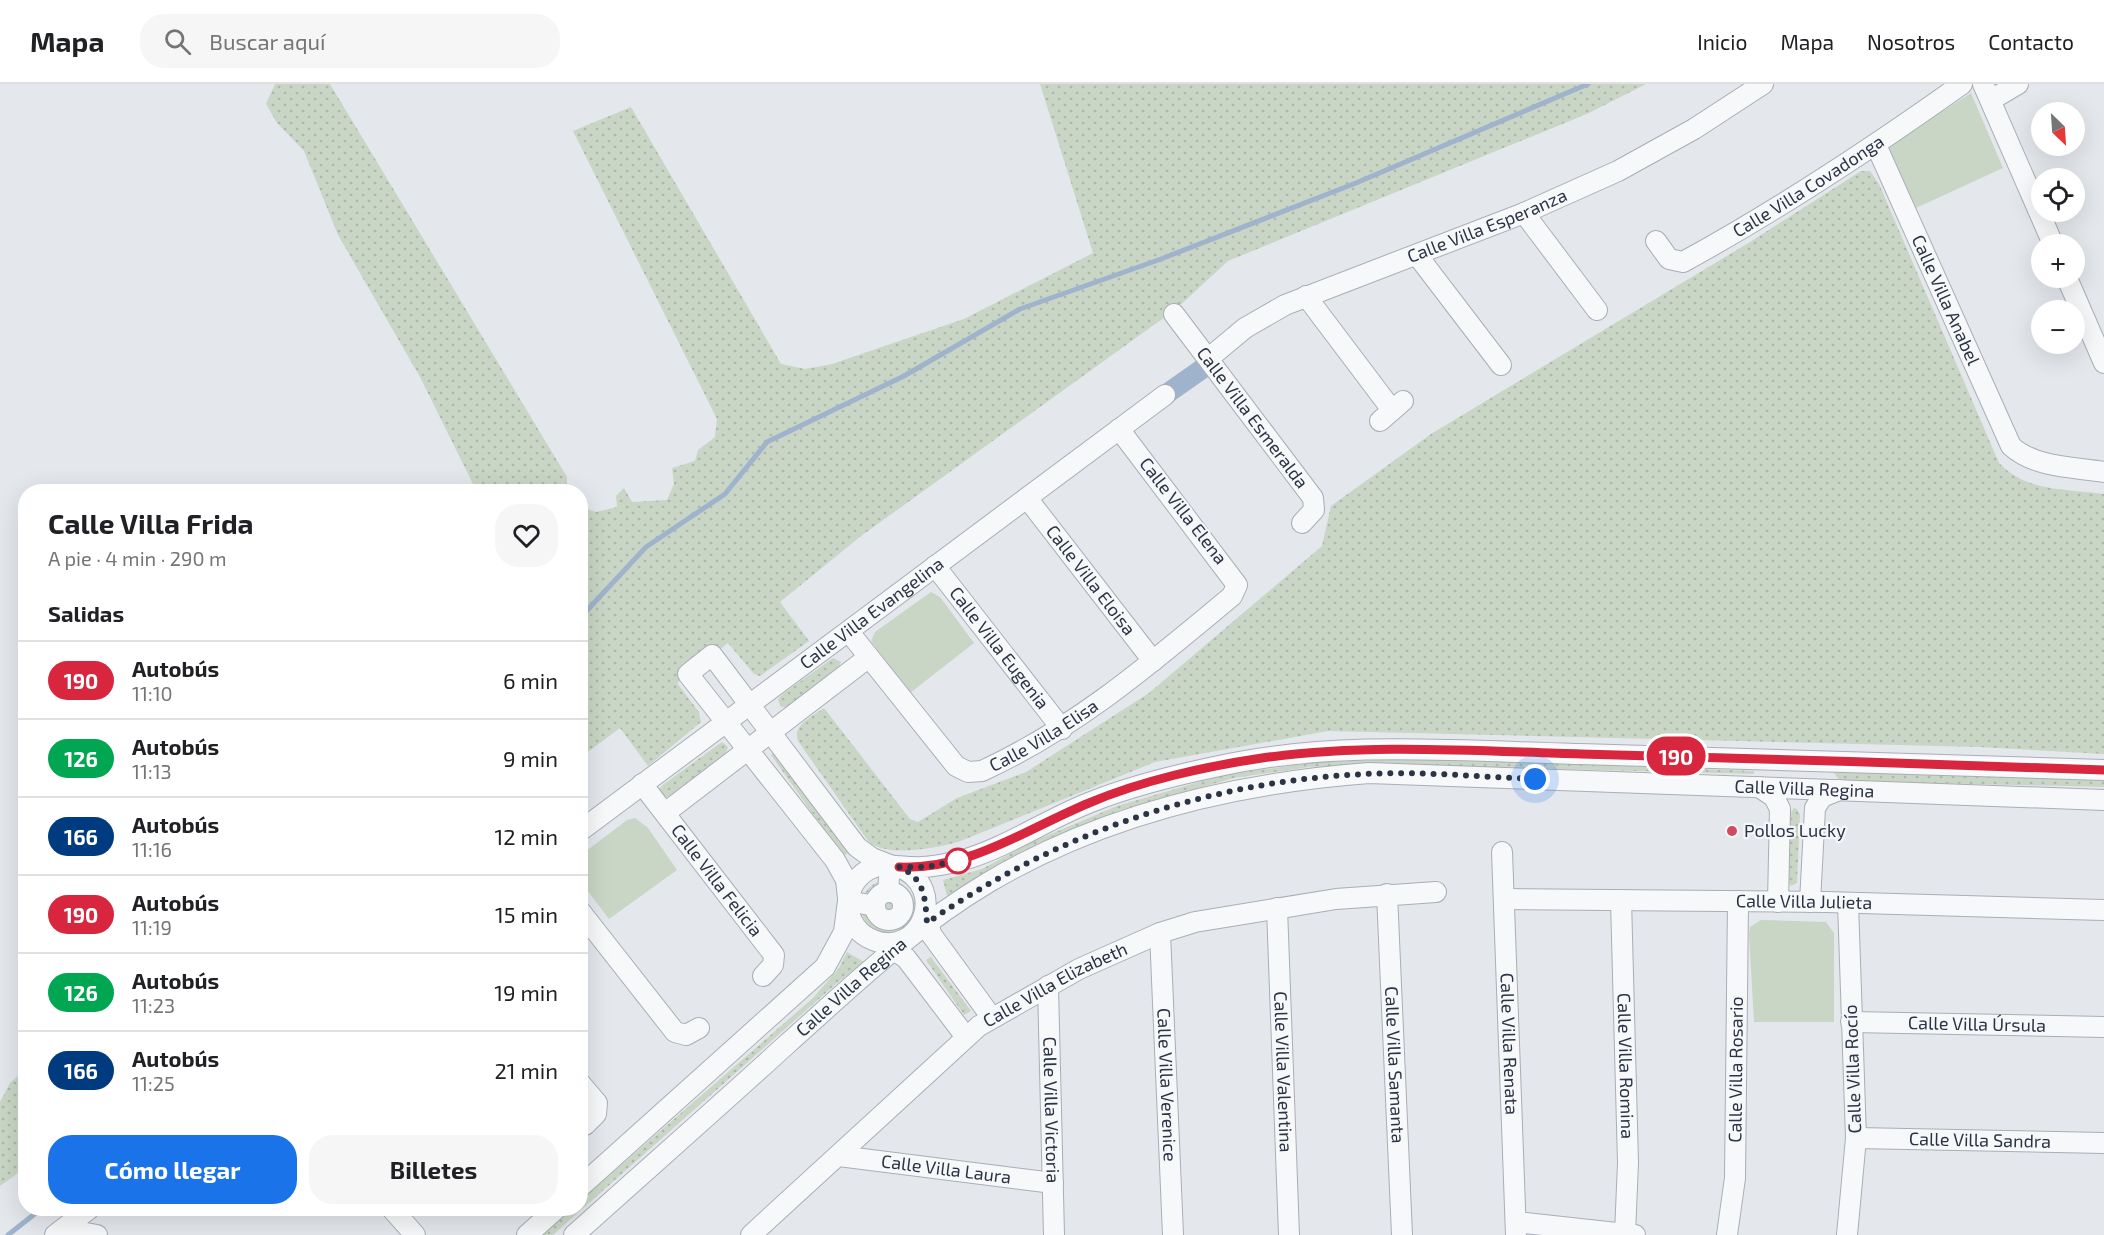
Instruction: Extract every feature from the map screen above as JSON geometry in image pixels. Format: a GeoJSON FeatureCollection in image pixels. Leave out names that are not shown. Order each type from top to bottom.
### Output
{"type":"FeatureCollection","features":[{"type":"Feature","properties":{"kind":"street","name":"Calle Villa Esperanza"},"geometry":{"type":"LineString","coordinates":[[1209,358],[1245,328],[1285,305],[1524,213],[1618,171],[1694,129],[1762,84]]}},
{"type":"Feature","properties":{"kind":"street","name":"Calle Villa Covadonga"},"geometry":{"type":"LineString","coordinates":[[1656,241],[1669,259],[1683,262],[1757,221],[1876,145],[1962,84]]}},
{"type":"Feature","properties":{"kind":"street"},"geometry":{"type":"LineString","coordinates":[[2018,84],[1987,92],[2049,234]]}},
{"type":"Feature","properties":{"kind":"street","name":"Calle Villa Anabel"},"geometry":{"type":"LineString","coordinates":[[1876,145],[2006,440],[2017,452],[2041,462],[2104,472]]}},
{"type":"Feature","properties":{"kind":"street"},"geometry":{"type":"LineString","coordinates":[[1524,213],[1597,310]]}},
{"type":"Feature","properties":{"kind":"street"},"geometry":{"type":"LineString","coordinates":[[1417,255],[1502,365]]}},
{"type":"Feature","properties":{"kind":"street"},"geometry":{"type":"LineString","coordinates":[[2071,288],[2104,363]]}},
{"type":"Feature","properties":{"kind":"street"},"geometry":{"type":"LineString","coordinates":[[1306,296],[1392,411]]}},
{"type":"Feature","properties":{"kind":"street","name":"Calle Villa Esmeralda"},"geometry":{"type":"LineString","coordinates":[[1174,315],[1209,358],[1313,498],[1314,510],[1302,523]]}},
{"type":"Feature","properties":{"kind":"street","name":"Calle Villa Evangelina"},"geometry":{"type":"LineString","coordinates":[[665,813],[849,632],[1165,394]]}},
{"type":"Feature","properties":{"kind":"street","name":"Calle Villa Elena"},"geometry":{"type":"LineString","coordinates":[[1119,429],[1235,578],[1237,585],[1232,596]]}},
{"type":"Feature","properties":{"kind":"street","name":"Calle Villa Eloisa"},"geometry":{"type":"LineString","coordinates":[[1027,498],[1153,662]]}},
{"type":"Feature","properties":{"kind":"street","name":"Calle Villa Eugenia"},"geometry":{"type":"LineString","coordinates":[[935,566],[1062,729]]}},
{"type":"Feature","properties":{"kind":"street","name":"Calle Villa Elisa"},"geometry":{"type":"LineString","coordinates":[[849,632],[956,766],[962,770],[982,771],[1062,729],[1153,662],[1232,596]]}},
{"type":"Feature","properties":{"kind":"street","name":"Calle Villa Evangelina"},"geometry":{"type":"LineString","coordinates":[[588,825],[642,784],[751,729],[869,657]]}},
{"type":"Feature","properties":{"kind":"street"},"geometry":{"type":"LineString","coordinates":[[751,729],[857,847],[872,858],[906,958],[966,1037]]}},
{"type":"Feature","properties":{"kind":"street"},"geometry":{"type":"LineString","coordinates":[[751,729],[846,880],[890,906],[935,940],[992,1017]]}},
{"type":"Feature","properties":{"kind":"street","name":"Calle Villa Regina"},"geometry":{"type":"LineString","coordinates":[[574,1235],[927,867],[966,859],[1091,802],[1160,781],[1259,758],[1345,749],[1848,760],[2104,770]]}},
{"type":"Feature","properties":{"kind":"street"},"geometry":{"type":"LineString","coordinates":[[1755,758],[1761,765],[1763,775],[1754,787],[1774,797],[1780,809],[1778,902]]}},
{"type":"Feature","properties":{"kind":"street"},"geometry":{"type":"LineString","coordinates":[[1755,758],[1785,765],[1803,790],[1810,902]]}},
{"type":"Feature","properties":{"kind":"street"},"geometry":{"type":"LineString","coordinates":[[1840,790],[1830,782],[1830,771],[1848,760]]}},
{"type":"Feature","properties":{"kind":"street"},"geometry":{"type":"LineString","coordinates":[[1780,809],[1803,790],[1825,765],[1848,760]]}},
{"type":"Feature","properties":{"kind":"street","name":"Calle Villa Regina"},"geometry":{"type":"LineString","coordinates":[[588,1180],[825,967],[844,932],[890,906],[991,881],[1069,842],[1178,803],[1256,786],[1368,773],[1803,790]]}},
{"type":"Feature","properties":{"kind":"street","name":"Calle Villa Felicia"},"geometry":{"type":"LineString","coordinates":[[642,784],[774,955],[771,969],[763,976]]}},
{"type":"Feature","properties":{"kind":"street"},"geometry":{"type":"LineString","coordinates":[[1803,790],[1822,797],[1840,790]]}},
{"type":"Feature","properties":{"kind":"street","name":"Calle Villa Regina"},"geometry":{"type":"LineString","coordinates":[[1840,790],[2104,800]]}},
{"type":"Feature","properties":{"kind":"street","name":"Calle Villa Renata"},"geometry":{"type":"LineString","coordinates":[[1502,852],[1516,1229]]}},
{"type":"Feature","properties":{"kind":"street","name":"Calle Villa Elizabeth"},"geometry":{"type":"LineString","coordinates":[[751,1235],[966,1037],[992,1017],[1115,951],[1195,922],[1277,908],[1387,894],[1436,892]]}},
{"type":"Feature","properties":{"kind":"street","name":"Calle Villa Samanta"},"geometry":{"type":"LineString","coordinates":[[1387,894],[1402,1235]]}},
{"type":"Feature","properties":{"kind":"street","name":"Calle Villa Julieta"},"geometry":{"type":"LineString","coordinates":[[1504,899],[1810,902],[2104,910]]}},
{"type":"Feature","properties":{"kind":"street","name":"Calle Villa Romina"},"geometry":{"type":"LineString","coordinates":[[1621,900],[1630,1234]]}},
{"type":"Feature","properties":{"kind":"street","name":"Calle Villa Rosario"},"geometry":{"type":"LineString","coordinates":[[1726,1235],[1735,1178],[1738,901]]}},
{"type":"Feature","properties":{"kind":"street","name":"Calle Villa Rocío"},"geometry":{"type":"LineString","coordinates":[[1847,1235],[1856,1138],[1848,903]]}},
{"type":"Feature","properties":{"kind":"street","name":"Calle Villa Valentina"},"geometry":{"type":"LineString","coordinates":[[1277,908],[1289,1235]]}},
{"type":"Feature","properties":{"kind":"street"},"geometry":{"type":"LineString","coordinates":[[588,921],[675,1032],[686,1035],[699,1028]]}},
{"type":"Feature","properties":{"kind":"street","name":"Calle Villa Verenice"},"geometry":{"type":"LineString","coordinates":[[1161,933],[1173,1235]]}},
{"type":"Feature","properties":{"kind":"street","name":"Calle Villa Victoria"},"geometry":{"type":"LineString","coordinates":[[1048,986],[1054,1235]]}},
{"type":"Feature","properties":{"kind":"street","name":"Calle Villa Úrsula"},"geometry":{"type":"LineString","coordinates":[[1851,1022],[2104,1027]]}},
{"type":"Feature","properties":{"kind":"street"},"geometry":{"type":"LineString","coordinates":[[588,1092],[597,1103],[596,1114],[588,1122]]}},
{"type":"Feature","properties":{"kind":"street","name":"Calle Villa Sandra"},"geometry":{"type":"LineString","coordinates":[[1856,1138],[2104,1143]]}},
{"type":"Feature","properties":{"kind":"street","name":"Calle Villa Laura"},"geometry":{"type":"LineString","coordinates":[[839,1156],[1053,1184]]}},
{"type":"Feature","properties":{"kind":"street"},"geometry":{"type":"LineString","coordinates":[[59,1232],[80,1216]]}},
{"type":"Feature","properties":{"kind":"street"},"geometry":{"type":"LineString","coordinates":[[398,1216],[415,1235]]}},
{"type":"Feature","properties":{"kind":"street"},"geometry":{"type":"LineString","coordinates":[[527,1235],[548,1216]]}},
{"type":"Feature","properties":{"kind":"street"},"geometry":{"type":"LineString","coordinates":[[1516,1229],[1630,1234]]}},
{"type":"Feature","properties":{"kind":"street"},"geometry":{"type":"LineString","coordinates":[[59,1232],[97,1235]]}},
{"type":"Feature","properties":{"kind":"green space"},"geometry":{"type":"Polygon","coordinates":[[[275,84],[330,84],[567,477],[567,484],[473,484],[420,377],[338,235],[304,151],[277,123],[266,104],[275,84]]]}},
{"type":"Feature","properties":{"kind":"green space"},"geometry":{"type":"Polygon","coordinates":[[[1040,84],[1646,84],[1589,113],[1228,261],[1176,309],[861,536],[780,602],[809,641],[760,676],[754,674],[728,643],[677,683],[699,712],[701,722],[648,766],[620,728],[588,752],[588,509],[596,512],[617,507],[616,496],[624,488],[632,502],[667,500],[674,484],[672,468],[695,461],[698,450],[715,437],[717,419],[573,131],[631,107],[781,364],[805,369],[832,364],[964,319],[1093,253],[1040,84]]]}},
{"type":"Feature","properties":{"kind":"green space"},"geometry":{"type":"Polygon","coordinates":[[[1971,93],[2003,168],[1916,208],[1888,146],[1971,93]]]}},
{"type":"Feature","properties":{"kind":"green space"},"geometry":{"type":"Polygon","coordinates":[[[1861,171],[1870,171],[1879,184],[1999,463],[2010,472],[2034,484],[2062,490],[2104,494],[2104,754],[1980,747],[1328,731],[1155,762],[958,842],[924,849],[898,850],[876,846],[868,841],[798,741],[798,730],[801,726],[824,708],[910,819],[918,822],[957,798],[1026,772],[1149,693],[1322,546],[1331,506],[1431,434],[1750,242],[1861,171]]]}},
{"type":"Feature","properties":{"kind":"green space"},"geometry":{"type":"Polygon","coordinates":[[[931,592],[940,597],[974,643],[910,693],[871,641],[875,632],[931,592]]]}},
{"type":"Feature","properties":{"kind":"green space"},"geometry":{"type":"Polygon","coordinates":[[[833,658],[841,662],[839,667],[786,708],[780,706],[778,699],[784,693],[833,658]]]}},
{"type":"Feature","properties":{"kind":"green space"},"geometry":{"type":"Polygon","coordinates":[[[722,742],[728,747],[725,755],[672,795],[662,799],[658,790],[664,784],[722,742]]]}},
{"type":"Feature","properties":{"kind":"green space"},"geometry":{"type":"Polygon","coordinates":[[[774,752],[848,853],[843,856],[771,755],[774,752]]]}},
{"type":"Feature","properties":{"kind":"green space"},"geometry":{"type":"Polygon","coordinates":[[[1470,760],[1754,771],[1754,774],[1376,764],[1310,767],[1234,778],[1120,810],[1036,845],[947,896],[943,880],[982,869],[1032,842],[1117,806],[1226,774],[1320,762],[1470,760]]]}},
{"type":"Feature","properties":{"kind":"green space"},"geometry":{"type":"Polygon","coordinates":[[[1840,768],[2104,780],[2104,787],[1840,781],[1834,773],[1840,768]]]}},
{"type":"Feature","properties":{"kind":"green space"},"geometry":{"type":"Polygon","coordinates":[[[1794,808],[1800,815],[1797,883],[1791,886],[1787,880],[1789,815],[1794,808]]]}},
{"type":"Feature","properties":{"kind":"green space"},"geometry":{"type":"Polygon","coordinates":[[[635,818],[648,828],[677,870],[609,919],[588,891],[588,850],[627,820],[635,818]]]}},
{"type":"Feature","properties":{"kind":"green space"},"geometry":{"type":"Polygon","coordinates":[[[883,880],[893,880],[903,884],[911,892],[915,907],[911,922],[903,930],[893,934],[883,934],[873,930],[865,922],[861,912],[861,902],[865,892],[873,884],[883,880]]]}},
{"type":"Feature","properties":{"kind":"green space"},"geometry":{"type":"Polygon","coordinates":[[[1761,920],[1826,922],[1834,933],[1834,1022],[1754,1022],[1749,934],[1750,927],[1761,920]]]}},
{"type":"Feature","properties":{"kind":"green space"},"geometry":{"type":"Polygon","coordinates":[[[847,952],[864,962],[838,982],[588,1204],[588,1194],[813,998],[839,968],[847,952]]]}},
{"type":"Feature","properties":{"kind":"green space"},"geometry":{"type":"Polygon","coordinates":[[[931,957],[971,1011],[964,1015],[926,960],[931,957]]]}},
{"type":"Feature","properties":{"kind":"green space"},"geometry":{"type":"Polygon","coordinates":[[[18,1076],[18,1173],[0,1186],[0,1102],[10,1083],[18,1076]]]}},
{"type":"Feature","properties":{"kind":"green space"},"geometry":{"type":"Polygon","coordinates":[[[563,1216],[574,1216],[553,1235],[542,1235],[563,1216]]]}},
{"type":"Feature","properties":{"kind":"waterway"},"geometry":{"type":"LineString","coordinates":[[588,609],[646,547],[725,494],[767,442],[904,376],[1020,309],[1161,259],[1356,183],[1588,84]]}},
{"type":"Feature","properties":{"kind":"waterway"},"geometry":{"type":"LineString","coordinates":[[1165,395],[1212,362]]}},
{"type":"Feature","properties":{"kind":"waterway"},"geometry":{"type":"LineString","coordinates":[[8,1235],[32,1216]]}},
{"type":"Feature","properties":{"kind":"bus line","name":"190"},"geometry":{"type":"LineString","coordinates":[[899,867],[927,867],[966,859],[1091,802],[1160,781],[1259,758],[1345,749],[1784,758],[2104,770]]}},
{"type":"Feature","properties":{"kind":"place","name":"Pollos Lucky"},"geometry":{"type":"Point","coordinates":[1732,831]}},
{"type":"Feature","properties":{"kind":"route"},"geometry":{"type":"LineString","coordinates":[[958,861],[966,859],[927,867],[899,867],[914,875],[924,889],[927,923],[991,881],[1069,842],[1178,803],[1265,785],[1368,773],[1535,779]]}}]}
